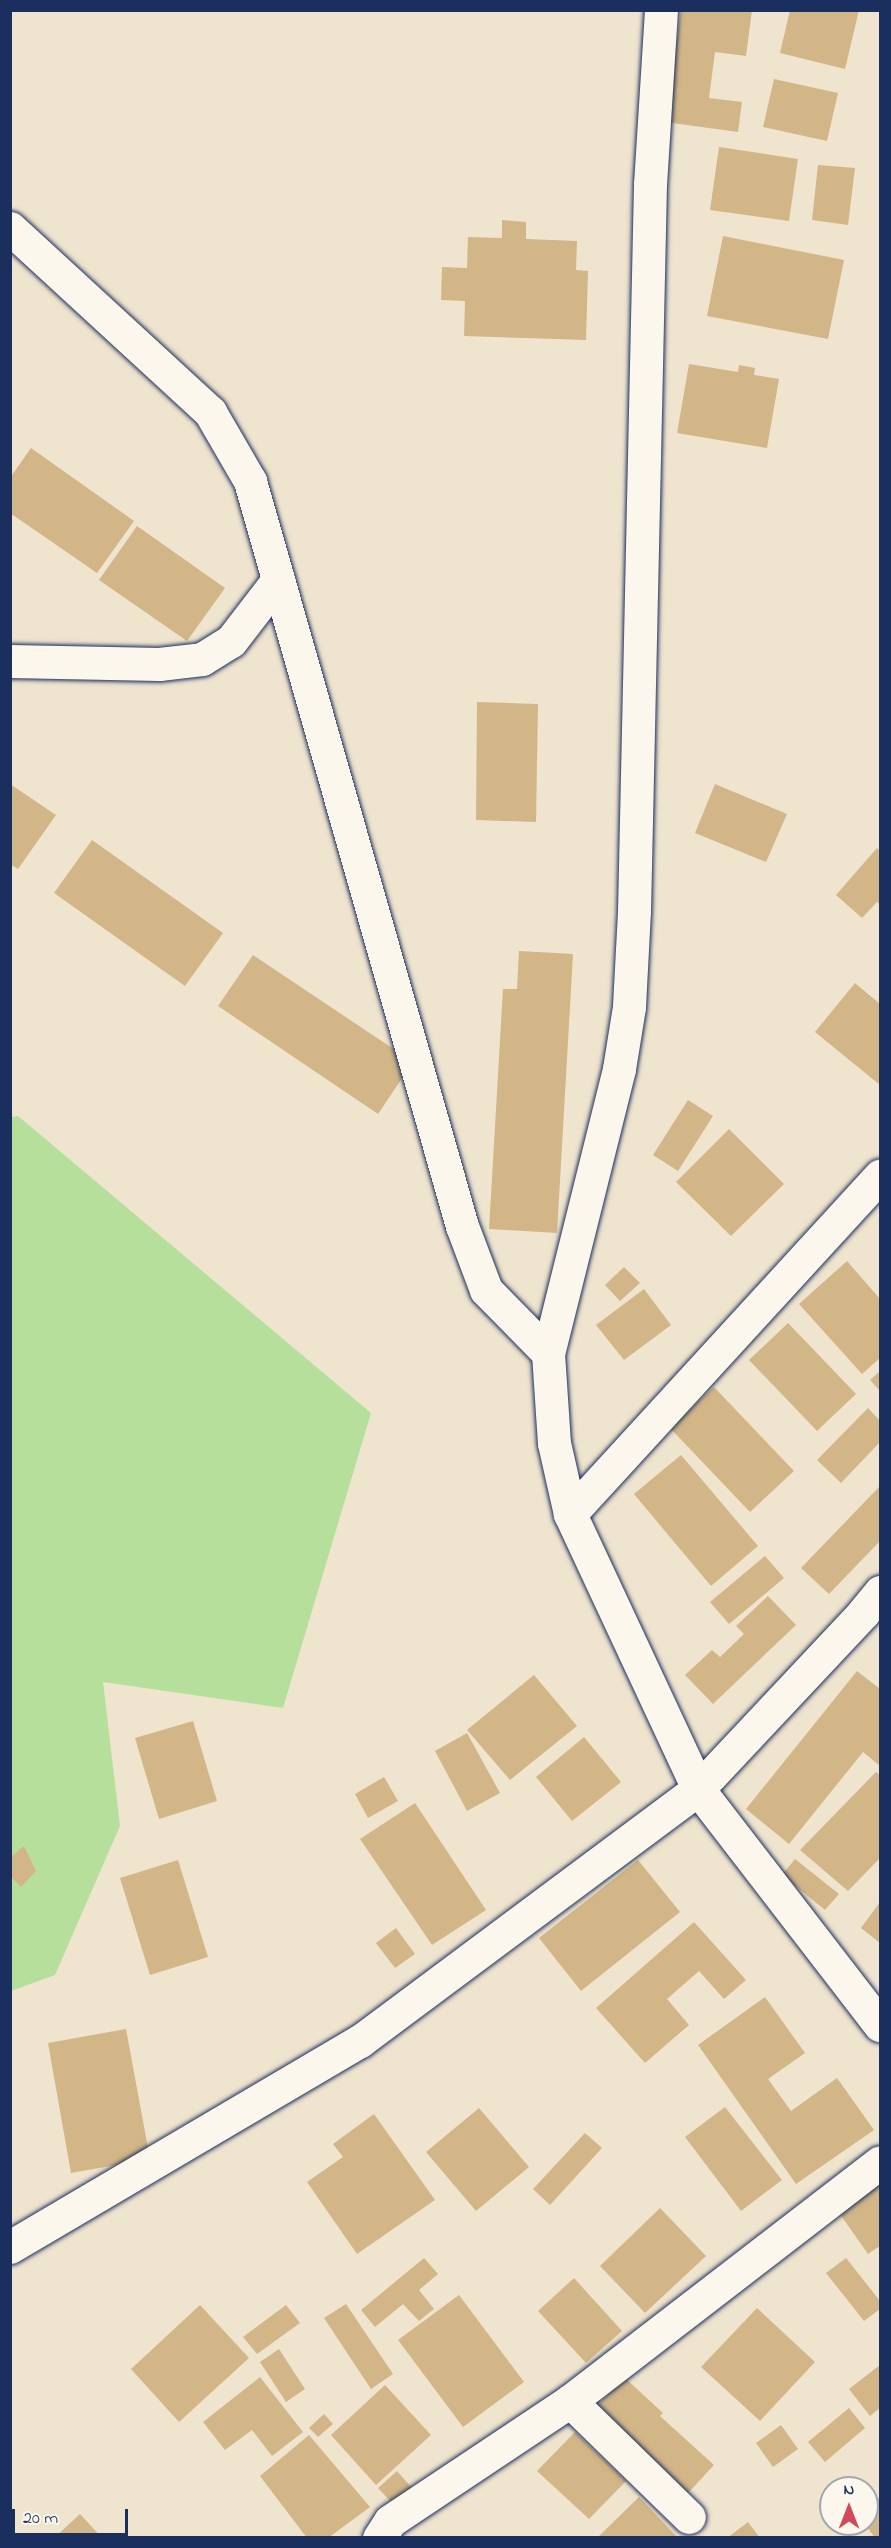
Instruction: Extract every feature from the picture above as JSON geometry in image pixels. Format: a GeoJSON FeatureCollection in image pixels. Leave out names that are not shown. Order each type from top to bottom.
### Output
{"type":"FeatureCollection","features":[{"type":"Feature","properties":{"kind":"street"},"geometry":{"type":"LineString","coordinates":[[661,10],[650,184],[634,911],[629,1007],[619,1069],[548,1353],[554,1443],[570,1514],[698,1789],[880,2025]]}},
{"type":"Feature","properties":{"kind":"street"},"geometry":{"type":"LineString","coordinates":[[10,228],[210,412],[250,481],[462,1226],[486,1290],[548,1353]]}},
{"type":"Feature","properties":{"kind":"street"},"geometry":{"type":"LineString","coordinates":[[10,661],[159,664],[202,658],[231,641],[278,580]]}},
{"type":"Feature","properties":{"kind":"street"},"geometry":{"type":"LineString","coordinates":[[570,1514],[880,1176]]}},
{"type":"Feature","properties":{"kind":"street"},"geometry":{"type":"LineString","coordinates":[[10,2247],[360,2041],[698,1789],[875,1611]]}},
{"type":"Feature","properties":{"kind":"street"},"geometry":{"type":"LineString","coordinates":[[379,2538],[390,2521],[570,2401],[880,2162]]}},
{"type":"Feature","properties":{"kind":"street"},"geometry":{"type":"LineString","coordinates":[[570,2401],[689,2517]]}},
{"type":"Feature","properties":{"kind":"green space"},"geometry":{"type":"Polygon","coordinates":[[[18,1116],[371,1413],[283,1708],[103,1682],[120,1826],[55,1975],[11,1991],[10,1117],[18,1116]]]}},
{"type":"Feature","properties":{"kind":"building"},"geometry":{"type":"Polygon","coordinates":[[[681,10],[752,10],[746,56],[715,52],[709,98],[742,102],[738,132],[665,122],[681,10]]]}},
{"type":"Feature","properties":{"kind":"building"},"geometry":{"type":"Polygon","coordinates":[[[790,10],[859,10],[845,69],[780,53],[790,10]]]}},
{"type":"Feature","properties":{"kind":"building"},"geometry":{"type":"Polygon","coordinates":[[[774,79],[838,93],[827,141],[763,127],[774,79]]]}},
{"type":"Feature","properties":{"kind":"building"},"geometry":{"type":"Polygon","coordinates":[[[719,147],[798,159],[789,221],[710,210],[719,147]]]}},
{"type":"Feature","properties":{"kind":"building"},"geometry":{"type":"Polygon","coordinates":[[[818,165],[855,168],[848,225],[812,220],[818,165]]]}},
{"type":"Feature","properties":{"kind":"building"},"geometry":{"type":"Polygon","coordinates":[[[502,220],[526,222],[526,239],[577,241],[576,270],[588,271],[586,340],[464,336],[465,301],[441,300],[442,267],[467,268],[468,237],[502,238],[502,220]]]}},
{"type":"Feature","properties":{"kind":"building"},"geometry":{"type":"Polygon","coordinates":[[[723,236],[844,260],[828,339],[707,316],[723,236]]]}},
{"type":"Feature","properties":{"kind":"building"},"geometry":{"type":"Polygon","coordinates":[[[689,364],[738,372],[739,365],[755,368],[754,375],[779,379],[767,448],[677,433],[689,364]]]}},
{"type":"Feature","properties":{"kind":"building"},"geometry":{"type":"Polygon","coordinates":[[[31,448],[134,521],[97,573],[10,513],[10,478],[31,448]]]}},
{"type":"Feature","properties":{"kind":"building"},"geometry":{"type":"Polygon","coordinates":[[[137,526],[225,588],[187,641],[99,580],[137,526]]]}},
{"type":"Feature","properties":{"kind":"building"},"geometry":{"type":"Polygon","coordinates":[[[477,702],[538,704],[536,822],[476,820],[477,702]]]}},
{"type":"Feature","properties":{"kind":"building"},"geometry":{"type":"Polygon","coordinates":[[[10,784],[56,815],[18,869],[10,864],[10,784]]]}},
{"type":"Feature","properties":{"kind":"building"},"geometry":{"type":"Polygon","coordinates":[[[715,784],[787,814],[766,862],[695,833],[715,784]]]}},
{"type":"Feature","properties":{"kind":"building"},"geometry":{"type":"Polygon","coordinates":[[[92,840],[223,933],[185,986],[54,893],[92,840]]]}},
{"type":"Feature","properties":{"kind":"building"},"geometry":{"type":"Polygon","coordinates":[[[877,848],[880,851],[880,904],[877,902],[862,918],[836,895],[877,848]]]}},
{"type":"Feature","properties":{"kind":"building"},"geometry":{"type":"Polygon","coordinates":[[[519,951],[573,954],[557,1233],[489,1229],[503,989],[517,989],[519,951]]]}},
{"type":"Feature","properties":{"kind":"building"},"geometry":{"type":"Polygon","coordinates":[[[253,955],[413,1062],[378,1114],[218,1006],[253,955]]]}},
{"type":"Feature","properties":{"kind":"building"},"geometry":{"type":"Polygon","coordinates":[[[855,983],[880,1004],[880,1085],[815,1032],[855,983]]]}},
{"type":"Feature","properties":{"kind":"building"},"geometry":{"type":"Polygon","coordinates":[[[688,1100],[713,1116],[678,1171],[653,1155],[688,1100]]]}},
{"type":"Feature","properties":{"kind":"building"},"geometry":{"type":"Polygon","coordinates":[[[729,1129],[784,1184],[731,1236],[676,1182],[729,1129]]]}},
{"type":"Feature","properties":{"kind":"building"},"geometry":{"type":"Polygon","coordinates":[[[847,1261],[880,1299],[880,1358],[862,1374],[799,1304],[847,1261]]]}},
{"type":"Feature","properties":{"kind":"building"},"geometry":{"type":"Polygon","coordinates":[[[624,1267],[640,1283],[620,1301],[605,1285],[624,1267]]]}},
{"type":"Feature","properties":{"kind":"building"},"geometry":{"type":"Polygon","coordinates":[[[644,1289],[671,1325],[624,1360],[596,1325],[644,1289]]]}},
{"type":"Feature","properties":{"kind":"building"},"geometry":{"type":"Polygon","coordinates":[[[788,1323],[856,1394],[817,1431],[749,1360],[788,1323]]]}},
{"type":"Feature","properties":{"kind":"building"},"geometry":{"type":"Polygon","coordinates":[[[880,1371],[880,1391],[870,1380],[880,1371]]]}},
{"type":"Feature","properties":{"kind":"building"},"geometry":{"type":"Polygon","coordinates":[[[714,1387],[794,1471],[750,1512],[670,1428],[714,1387]]]}},
{"type":"Feature","properties":{"kind":"building"},"geometry":{"type":"Polygon","coordinates":[[[868,1408],[880,1421],[880,1442],[841,1483],[817,1460],[868,1408]]]}},
{"type":"Feature","properties":{"kind":"building"},"geometry":{"type":"Polygon","coordinates":[[[681,1455],[758,1546],[711,1586],[634,1494],[681,1455]]]}},
{"type":"Feature","properties":{"kind":"building"},"geometry":{"type":"Polygon","coordinates":[[[880,1486],[880,1541],[829,1594],[801,1568],[880,1486]]]}},
{"type":"Feature","properties":{"kind":"building"},"geometry":{"type":"Polygon","coordinates":[[[765,1556],[784,1578],[729,1624],[710,1602],[765,1556]]]}},
{"type":"Feature","properties":{"kind":"building"},"geometry":{"type":"Polygon","coordinates":[[[768,1596],[796,1625],[713,1704],[685,1675],[712,1650],[720,1657],[744,1634],[736,1626],[768,1596]]]}},
{"type":"Feature","properties":{"kind":"building"},"geometry":{"type":"Polygon","coordinates":[[[857,1671],[880,1689],[880,1766],[863,1752],[789,1844],[746,1809],[857,1671]]]}},
{"type":"Feature","properties":{"kind":"building"},"geometry":{"type":"Polygon","coordinates":[[[534,1675],[577,1726],[510,1780],[467,1730],[534,1675]]]}},
{"type":"Feature","properties":{"kind":"building"},"geometry":{"type":"Polygon","coordinates":[[[193,1721],[217,1801],[159,1819],[135,1738],[193,1721]]]}},
{"type":"Feature","properties":{"kind":"building"},"geometry":{"type":"Polygon","coordinates":[[[467,1733],[500,1793],[467,1811],[435,1751],[467,1733]]]}},
{"type":"Feature","properties":{"kind":"building"},"geometry":{"type":"Polygon","coordinates":[[[584,1737],[621,1782],[572,1821],[536,1777],[584,1737]]]}},
{"type":"Feature","properties":{"kind":"building"},"geometry":{"type":"Polygon","coordinates":[[[876,1772],[880,1775],[880,1858],[848,1891],[800,1850],[876,1772]]]}},
{"type":"Feature","properties":{"kind":"building"},"geometry":{"type":"Polygon","coordinates":[[[384,1777],[398,1801],[368,1818],[355,1794],[384,1777]]]}},
{"type":"Feature","properties":{"kind":"building"},"geometry":{"type":"Polygon","coordinates":[[[415,1803],[486,1910],[432,1945],[360,1839],[415,1803]]]}},
{"type":"Feature","properties":{"kind":"building"},"geometry":{"type":"Polygon","coordinates":[[[24,1846],[36,1871],[21,1887],[10,1876],[10,1858],[24,1846]]]}},
{"type":"Feature","properties":{"kind":"building"},"geometry":{"type":"Polygon","coordinates":[[[795,1859],[839,1894],[825,1910],[782,1875],[795,1859]]]}},
{"type":"Feature","properties":{"kind":"building"},"geometry":{"type":"Polygon","coordinates":[[[178,1860],[208,1957],[150,1975],[120,1878],[178,1860]]]}},
{"type":"Feature","properties":{"kind":"building"},"geometry":{"type":"Polygon","coordinates":[[[638,1860],[680,1912],[581,1991],[539,1938],[638,1860]]]}},
{"type":"Feature","properties":{"kind":"building"},"geometry":{"type":"Polygon","coordinates":[[[880,1902],[880,1943],[861,1928],[880,1902]]]}},
{"type":"Feature","properties":{"kind":"building"},"geometry":{"type":"Polygon","coordinates":[[[694,1922],[746,1980],[724,1999],[699,1971],[667,1999],[689,2025],[645,2063],[596,2008],[694,1922]]]}},
{"type":"Feature","properties":{"kind":"building"},"geometry":{"type":"Polygon","coordinates":[[[396,1928],[415,1954],[395,1968],[376,1943],[396,1928]]]}},
{"type":"Feature","properties":{"kind":"building"},"geometry":{"type":"Polygon","coordinates":[[[765,1997],[805,2053],[768,2079],[791,2111],[837,2078],[874,2130],[796,2184],[698,2045],[765,1997]]]}},
{"type":"Feature","properties":{"kind":"building"},"geometry":{"type":"Polygon","coordinates":[[[126,2029],[150,2159],[71,2173],[48,2043],[126,2029]]]}},
{"type":"Feature","properties":{"kind":"building"},"geometry":{"type":"Polygon","coordinates":[[[725,2107],[782,2180],[741,2211],[685,2137],[725,2107]]]}},
{"type":"Feature","properties":{"kind":"building"},"geometry":{"type":"Polygon","coordinates":[[[479,2108],[529,2167],[476,2211],[426,2152],[479,2108]]]}},
{"type":"Feature","properties":{"kind":"building"},"geometry":{"type":"Polygon","coordinates":[[[374,2114],[435,2200],[357,2254],[307,2182],[343,2157],[333,2144],[374,2114]]]}},
{"type":"Feature","properties":{"kind":"building"},"geometry":{"type":"Polygon","coordinates":[[[585,2133],[602,2148],[550,2205],[533,2189],[585,2133]]]}},
{"type":"Feature","properties":{"kind":"building"},"geometry":{"type":"Polygon","coordinates":[[[880,2175],[880,2246],[868,2254],[835,2207],[880,2175]]]}},
{"type":"Feature","properties":{"kind":"building"},"geometry":{"type":"Polygon","coordinates":[[[660,2208],[706,2256],[645,2313],[600,2266],[660,2208]]]}},
{"type":"Feature","properties":{"kind":"building"},"geometry":{"type":"Polygon","coordinates":[[[424,2258],[438,2274],[419,2290],[434,2309],[419,2321],[403,2304],[375,2327],[361,2310],[424,2258]]]}},
{"type":"Feature","properties":{"kind":"building"},"geometry":{"type":"Polygon","coordinates":[[[846,2258],[880,2301],[880,2309],[864,2321],[826,2273],[846,2258]]]}},
{"type":"Feature","properties":{"kind":"building"},"geometry":{"type":"Polygon","coordinates":[[[574,2278],[622,2331],[586,2363],[538,2311],[574,2278]]]}},
{"type":"Feature","properties":{"kind":"building"},"geometry":{"type":"Polygon","coordinates":[[[459,2295],[524,2382],[463,2427],[398,2340],[459,2295]]]}},
{"type":"Feature","properties":{"kind":"building"},"geometry":{"type":"Polygon","coordinates":[[[346,2304],[393,2374],[371,2389],[324,2318],[346,2304]]]}},
{"type":"Feature","properties":{"kind":"building"},"geometry":{"type":"Polygon","coordinates":[[[200,2305],[249,2358],[179,2422],[131,2369],[200,2305]]]}},
{"type":"Feature","properties":{"kind":"building"},"geometry":{"type":"Polygon","coordinates":[[[286,2305],[300,2323],[257,2354],[243,2337],[286,2305]]]}},
{"type":"Feature","properties":{"kind":"building"},"geometry":{"type":"Polygon","coordinates":[[[757,2308],[815,2362],[760,2421],[701,2367],[757,2308]]]}},
{"type":"Feature","properties":{"kind":"building"},"geometry":{"type":"Polygon","coordinates":[[[279,2349],[305,2389],[286,2402],[260,2362],[279,2349]]]}},
{"type":"Feature","properties":{"kind":"building"},"geometry":{"type":"Polygon","coordinates":[[[880,2365],[880,2408],[870,2416],[849,2389],[880,2365]]]}},
{"type":"Feature","properties":{"kind":"building"},"geometry":{"type":"Polygon","coordinates":[[[260,2377],[303,2432],[272,2456],[252,2430],[225,2450],[203,2422],[260,2377]]]}},
{"type":"Feature","properties":{"kind":"building"},"geometry":{"type":"Polygon","coordinates":[[[624,2377],[663,2413],[660,2416],[714,2465],[688,2493],[593,2411],[624,2377]]]}},
{"type":"Feature","properties":{"kind":"building"},"geometry":{"type":"Polygon","coordinates":[[[385,2385],[431,2435],[376,2485],[331,2435],[385,2385]]]}},
{"type":"Feature","properties":{"kind":"building"},"geometry":{"type":"Polygon","coordinates":[[[849,2408],[865,2428],[825,2462],[808,2442],[849,2408]]]}},
{"type":"Feature","properties":{"kind":"building"},"geometry":{"type":"Polygon","coordinates":[[[324,2414],[333,2424],[318,2437],[309,2428],[324,2414]]]}},
{"type":"Feature","properties":{"kind":"building"},"geometry":{"type":"Polygon","coordinates":[[[781,2425],[798,2449],[773,2467],[756,2443],[781,2425]]]}},
{"type":"Feature","properties":{"kind":"building"},"geometry":{"type":"Polygon","coordinates":[[[575,2432],[626,2481],[589,2519],[537,2471],[575,2432]]]}},
{"type":"Feature","properties":{"kind":"building"},"geometry":{"type":"Polygon","coordinates":[[[309,2435],[370,2507],[328,2538],[307,2538],[260,2476],[309,2435]]]}},
{"type":"Feature","properties":{"kind":"building"},"geometry":{"type":"Polygon","coordinates":[[[397,2471],[412,2488],[393,2504],[378,2488],[397,2471]]]}},
{"type":"Feature","properties":{"kind":"building"},"geometry":{"type":"Polygon","coordinates":[[[639,2497],[678,2538],[597,2538],[639,2497]]]}},
{"type":"Feature","properties":{"kind":"building"},"geometry":{"type":"Polygon","coordinates":[[[879,2498],[880,2538],[875,2538],[874,2536],[879,2536],[879,2498]]]}},
{"type":"Feature","properties":{"kind":"building"},"geometry":{"type":"Polygon","coordinates":[[[80,2514],[102,2538],[54,2538],[80,2514]]]}},
{"type":"Feature","properties":{"kind":"building"},"geometry":{"type":"Polygon","coordinates":[[[748,2522],[760,2538],[727,2538],[748,2522]]]}}]}
